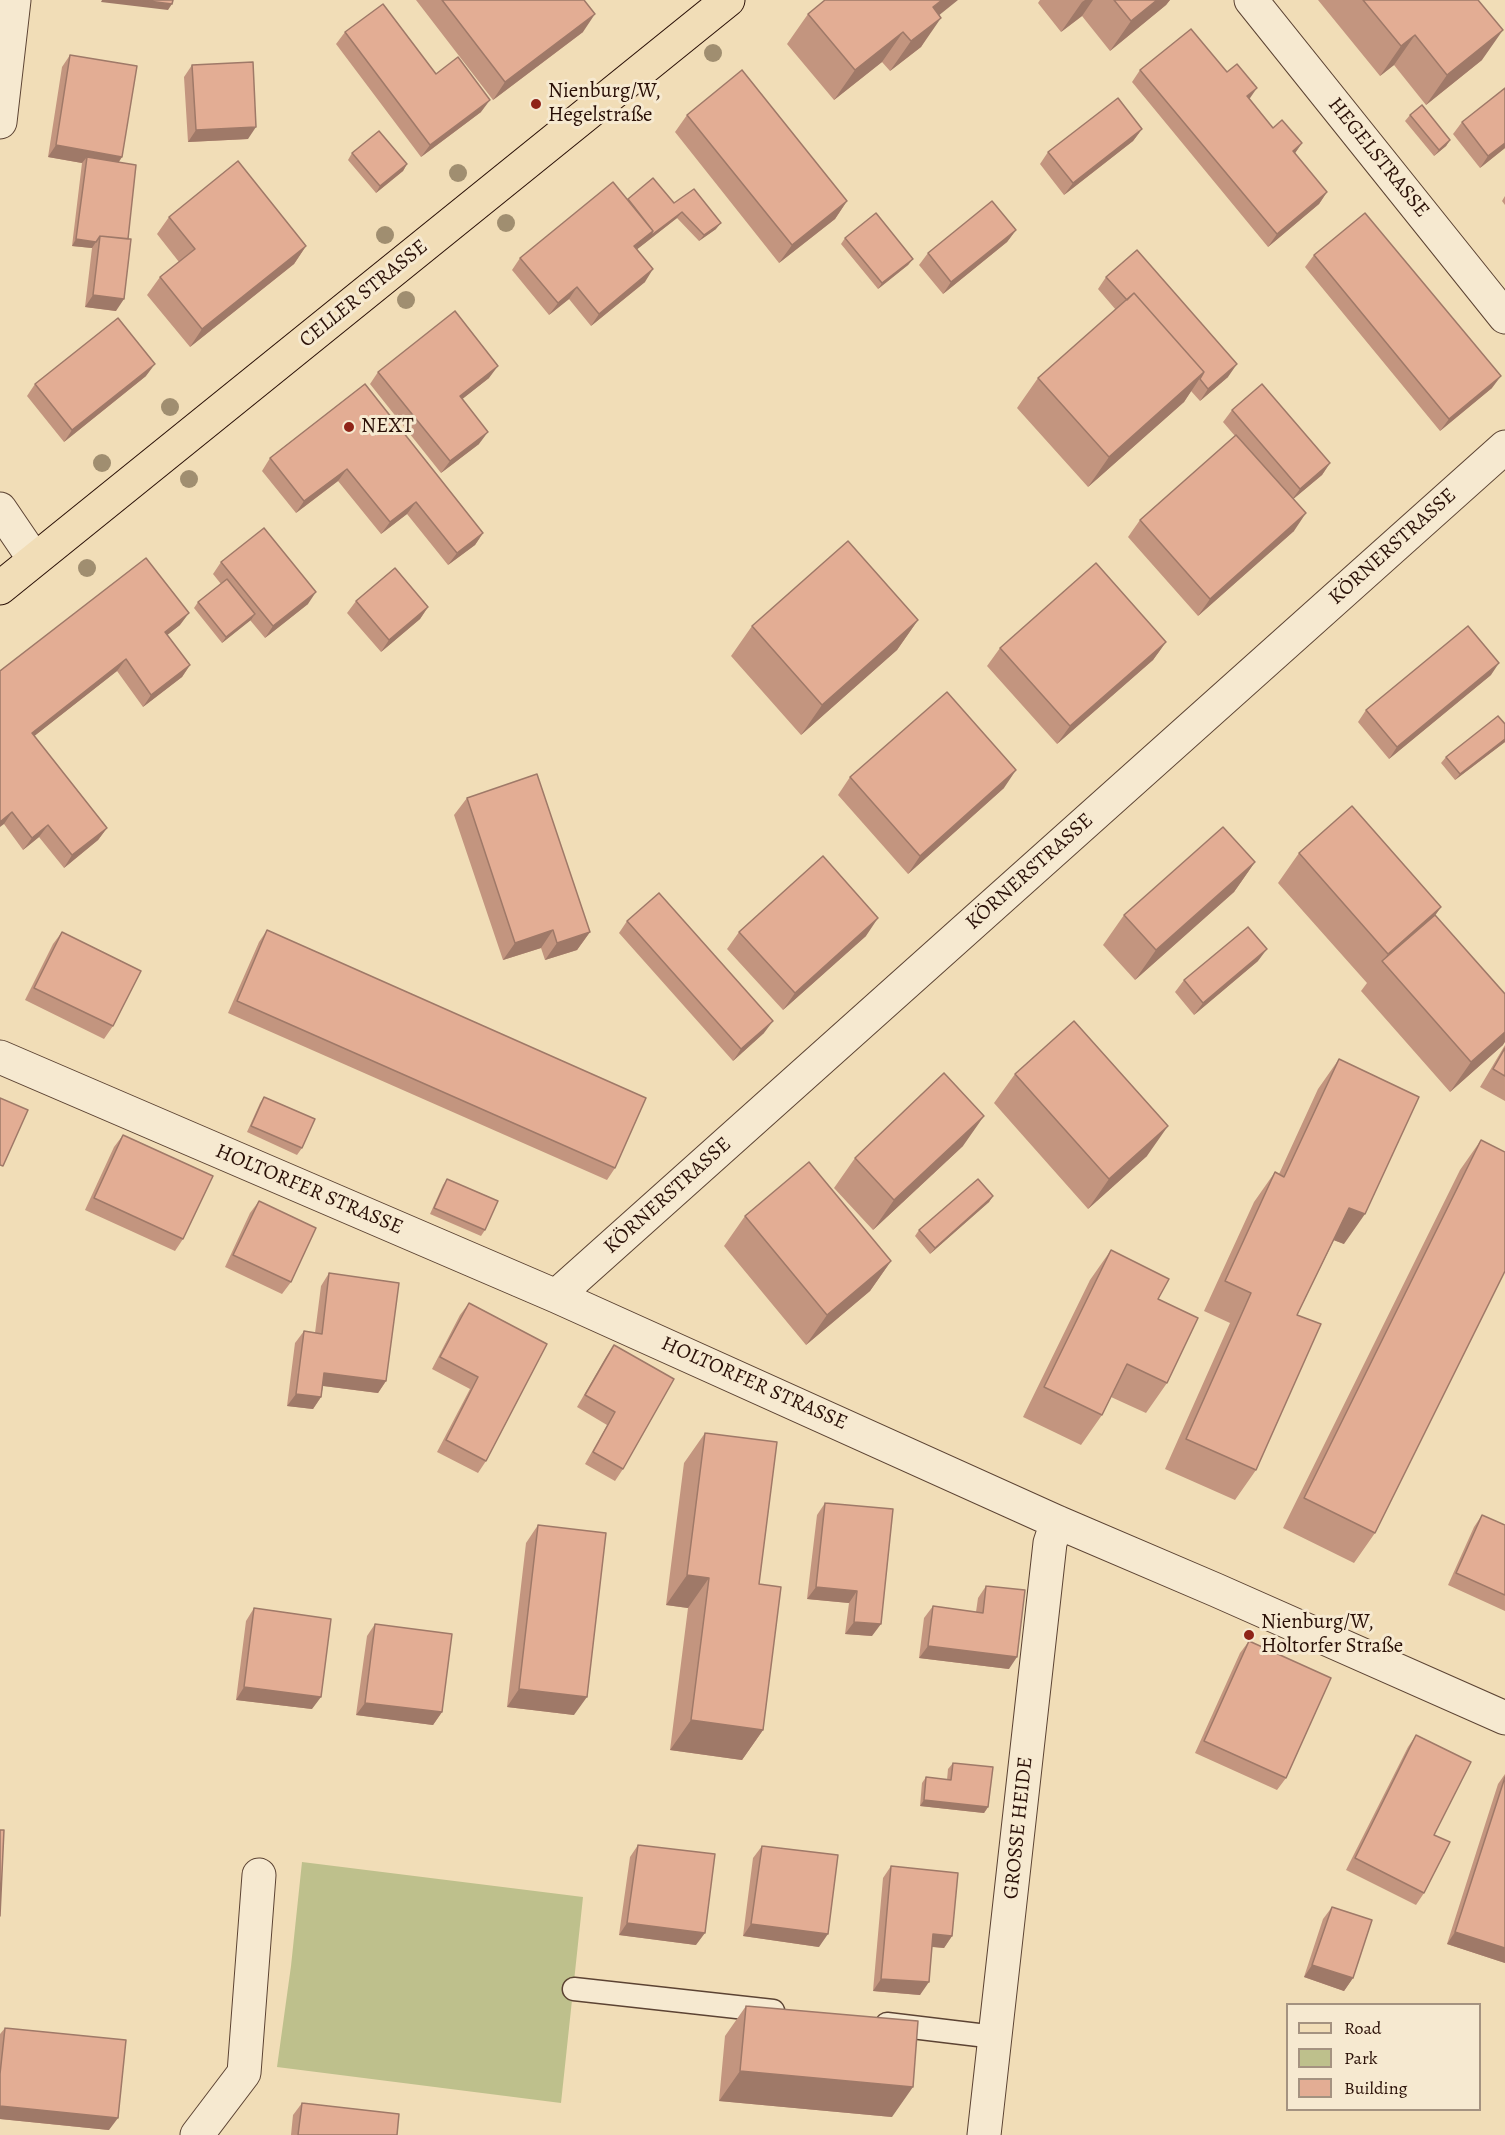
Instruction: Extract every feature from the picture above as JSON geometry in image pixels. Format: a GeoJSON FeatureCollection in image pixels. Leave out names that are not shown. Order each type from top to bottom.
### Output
{"type":"FeatureCollection","features":[{"type":"Feature","properties":{"kind":"main road","name":"CELLER STRASSE"},"geometry":{"type":"LineString","coordinates":[[0,588],[728,0]]}},
{"type":"Feature","properties":{"kind":"street"},"geometry":{"type":"LineString","coordinates":[[0,122],[14,0]]}},
{"type":"Feature","properties":{"kind":"street","name":"HEGELSTRASSE"},"geometry":{"type":"LineString","coordinates":[[1251,0],[1505,316]]}},
{"type":"Feature","properties":{"kind":"street","name":"KÖRNERSTRASSE"},"geometry":{"type":"LineString","coordinates":[[556,1296],[1505,447]]}},
{"type":"Feature","properties":{"kind":"street"},"geometry":{"type":"LineString","coordinates":[[0,509],[34,559]]}},
{"type":"Feature","properties":{"kind":"street","name":"HOLTORFER STRASSE"},"geometry":{"type":"LineString","coordinates":[[0,1057],[556,1296],[1057,1522],[1505,1718]]}},
{"type":"Feature","properties":{"kind":"street","name":"GROSSE HEIDE"},"geometry":{"type":"LineString","coordinates":[[984,2135],[1050,1543],[1057,1522]]}},
{"type":"Feature","properties":{"kind":"street"},"geometry":{"type":"LineString","coordinates":[[197,2135],[244,2073],[259,1875]]}},
{"type":"Feature","properties":{"kind":"lane"},"geometry":{"type":"LineString","coordinates":[[574,1989],[796,2014]]}},
{"type":"Feature","properties":{"kind":"lane"},"geometry":{"type":"LineString","coordinates":[[867,2022],[995,2037]]}},
{"type":"Feature","properties":{"kind":"green space"},"geometry":{"type":"Polygon","coordinates":[[[302,1862],[583,1897],[561,2103],[277,2067],[302,1862]]]}},
{"type":"Feature","properties":{"kind":"building"},"geometry":{"type":"Polygon","coordinates":[[[141,0],[173,0],[172,4],[141,0]]]}},
{"type":"Feature","properties":{"kind":"building"},"geometry":{"type":"Polygon","coordinates":[[[442,0],[584,0],[595,14],[505,82],[442,0]]]}},
{"type":"Feature","properties":{"kind":"building"},"geometry":{"type":"Polygon","coordinates":[[[825,0],[942,0],[933,7],[941,18],[911,41],[903,32],[855,70],[808,14],[825,0]]]}},
{"type":"Feature","properties":{"kind":"building"},"geometry":{"type":"Polygon","coordinates":[[[1114,0],[1157,0],[1131,21],[1114,0]]]}},
{"type":"Feature","properties":{"kind":"building"},"geometry":{"type":"Polygon","coordinates":[[[1363,0],[1478,0],[1503,30],[1447,75],[1415,35],[1401,46],[1363,0]]]}},
{"type":"Feature","properties":{"kind":"building"},"geometry":{"type":"Polygon","coordinates":[[[383,4],[436,74],[458,57],[490,100],[430,145],[345,32],[383,4]]]}},
{"type":"Feature","properties":{"kind":"building"},"geometry":{"type":"Polygon","coordinates":[[[1191,29],[1227,72],[1237,64],[1257,88],[1247,96],[1273,128],[1282,120],[1302,143],[1293,151],[1327,192],[1277,234],[1140,70],[1191,29]]]}},
{"type":"Feature","properties":{"kind":"building"},"geometry":{"type":"Polygon","coordinates":[[[70,55],[137,66],[122,157],[56,145],[70,55]]]}},
{"type":"Feature","properties":{"kind":"building"},"geometry":{"type":"Polygon","coordinates":[[[253,62],[256,127],[196,130],[192,65],[253,62]]]}},
{"type":"Feature","properties":{"kind":"building"},"geometry":{"type":"Polygon","coordinates":[[[742,70],[847,201],[792,245],[687,115],[742,70]]]}},
{"type":"Feature","properties":{"kind":"building"},"geometry":{"type":"Polygon","coordinates":[[[1505,88],[1505,143],[1488,156],[1462,122],[1505,88]]]}},
{"type":"Feature","properties":{"kind":"building"},"geometry":{"type":"Polygon","coordinates":[[[1118,98],[1142,129],[1073,183],[1048,152],[1118,98]]]}},
{"type":"Feature","properties":{"kind":"building"},"geometry":{"type":"Polygon","coordinates":[[[1422,105],[1450,140],[1439,150],[1410,115],[1422,105]]]}},
{"type":"Feature","properties":{"kind":"building"},"geometry":{"type":"Polygon","coordinates":[[[379,131],[407,164],[380,186],[352,153],[379,131]]]}},
{"type":"Feature","properties":{"kind":"building"},"geometry":{"type":"Polygon","coordinates":[[[87,157],[136,165],[128,239],[100,236],[96,242],[76,239],[87,157]]]}},
{"type":"Feature","properties":{"kind":"building"},"geometry":{"type":"Polygon","coordinates":[[[238,161],[306,246],[202,329],[160,277],[195,249],[169,217],[238,161]]]}},
{"type":"Feature","properties":{"kind":"building"},"geometry":{"type":"Polygon","coordinates":[[[653,178],[674,203],[694,189],[721,223],[704,235],[682,212],[649,237],[653,231],[628,199],[653,178]]]}},
{"type":"Feature","properties":{"kind":"building"},"geometry":{"type":"Polygon","coordinates":[[[613,182],[653,231],[634,246],[653,269],[599,314],[577,287],[558,303],[520,258],[613,182]]]}},
{"type":"Feature","properties":{"kind":"building"},"geometry":{"type":"Polygon","coordinates":[[[992,201],[1016,230],[951,282],[928,253],[992,201]]]}},
{"type":"Feature","properties":{"kind":"building"},"geometry":{"type":"Polygon","coordinates":[[[876,213],[913,259],[882,283],[845,238],[876,213]]]}},
{"type":"Feature","properties":{"kind":"building"},"geometry":{"type":"Polygon","coordinates":[[[1365,213],[1501,376],[1449,419],[1314,255],[1365,213]]]}},
{"type":"Feature","properties":{"kind":"building"},"geometry":{"type":"Polygon","coordinates":[[[100,236],[131,239],[124,299],[93,295],[100,236]]]}},
{"type":"Feature","properties":{"kind":"building"},"geometry":{"type":"Polygon","coordinates":[[[1137,250],[1237,364],[1208,389],[1200,379],[1204,372],[1134,293],[1127,300],[1106,277],[1137,250]]]}},
{"type":"Feature","properties":{"kind":"building"},"geometry":{"type":"Polygon","coordinates":[[[1134,293],[1204,372],[1109,457],[1038,378],[1134,293]]]}},
{"type":"Feature","properties":{"kind":"building"},"geometry":{"type":"Polygon","coordinates":[[[455,311],[498,366],[460,396],[488,432],[450,461],[378,372],[455,311]]]}},
{"type":"Feature","properties":{"kind":"building"},"geometry":{"type":"Polygon","coordinates":[[[118,318],[155,364],[72,430],[35,384],[118,318]]]}},
{"type":"Feature","properties":{"kind":"building"},"geometry":{"type":"Polygon","coordinates":[[[365,384],[483,533],[457,553],[416,502],[390,522],[347,469],[304,501],[270,458],[365,384]]]}},
{"type":"Feature","properties":{"kind":"building"},"geometry":{"type":"Polygon","coordinates":[[[1262,384],[1330,463],[1300,489],[1232,410],[1262,384]]]}},
{"type":"Feature","properties":{"kind":"building"},"geometry":{"type":"Polygon","coordinates":[[[1236,435],[1306,513],[1210,599],[1140,520],[1236,435]]]}},
{"type":"Feature","properties":{"kind":"building"},"geometry":{"type":"Polygon","coordinates":[[[264,528],[316,592],[273,626],[221,562],[264,528]]]}},
{"type":"Feature","properties":{"kind":"building"},"geometry":{"type":"Polygon","coordinates":[[[848,541],[918,620],[822,705],[752,626],[848,541]]]}},
{"type":"Feature","properties":{"kind":"building"},"geometry":{"type":"Polygon","coordinates":[[[146,558],[189,613],[165,632],[190,665],[151,695],[126,659],[32,733],[107,828],[72,855],[48,825],[32,838],[12,812],[0,822],[0,671],[146,558]]]}},
{"type":"Feature","properties":{"kind":"building"},"geometry":{"type":"Polygon","coordinates":[[[1096,563],[1166,642],[1070,726],[1000,648],[1096,563]]]}},
{"type":"Feature","properties":{"kind":"building"},"geometry":{"type":"Polygon","coordinates":[[[395,568],[428,607],[389,640],[356,601],[395,568]]]}},
{"type":"Feature","properties":{"kind":"building"},"geometry":{"type":"Polygon","coordinates":[[[227,579],[255,614],[226,637],[198,602],[227,579]]]}},
{"type":"Feature","properties":{"kind":"building"},"geometry":{"type":"Polygon","coordinates":[[[1468,626],[1499,663],[1397,747],[1366,710],[1468,626]]]}},
{"type":"Feature","properties":{"kind":"building"},"geometry":{"type":"Polygon","coordinates":[[[947,692],[1016,770],[920,856],[850,777],[947,692]]]}},
{"type":"Feature","properties":{"kind":"building"},"geometry":{"type":"Polygon","coordinates":[[[1498,716],[1505,724],[1505,739],[1460,774],[1446,757],[1498,716]]]}},
{"type":"Feature","properties":{"kind":"building"},"geometry":{"type":"Polygon","coordinates":[[[537,774],[590,932],[557,943],[553,930],[515,943],[467,798],[537,774]]]}},
{"type":"Feature","properties":{"kind":"building"},"geometry":{"type":"Polygon","coordinates":[[[1352,806],[1441,907],[1388,954],[1299,853],[1352,806]]]}},
{"type":"Feature","properties":{"kind":"building"},"geometry":{"type":"Polygon","coordinates":[[[1223,827],[1255,862],[1156,950],[1124,915],[1223,827]]]}},
{"type":"Feature","properties":{"kind":"building"},"geometry":{"type":"Polygon","coordinates":[[[823,856],[878,918],[795,993],[739,932],[823,856]]]}},
{"type":"Feature","properties":{"kind":"building"},"geometry":{"type":"Polygon","coordinates":[[[659,893],[773,1021],[741,1049],[627,921],[659,893]]]}},
{"type":"Feature","properties":{"kind":"building"},"geometry":{"type":"Polygon","coordinates":[[[1435,915],[1505,994],[1505,1032],[1471,1062],[1382,961],[1435,915]]]}},
{"type":"Feature","properties":{"kind":"building"},"geometry":{"type":"Polygon","coordinates":[[[1248,927],[1267,949],[1203,1003],[1184,980],[1248,927]]]}},
{"type":"Feature","properties":{"kind":"building"},"geometry":{"type":"Polygon","coordinates":[[[267,930],[646,1098],[615,1168],[237,1001],[267,930]]]}},
{"type":"Feature","properties":{"kind":"building"},"geometry":{"type":"Polygon","coordinates":[[[62,932],[141,971],[113,1026],[34,988],[62,932]]]}},
{"type":"Feature","properties":{"kind":"building"},"geometry":{"type":"Polygon","coordinates":[[[1074,1021],[1168,1126],[1109,1179],[1015,1074],[1074,1021]]]}},
{"type":"Feature","properties":{"kind":"building"},"geometry":{"type":"Polygon","coordinates":[[[1505,1048],[1505,1076],[1493,1069],[1505,1048]]]}},
{"type":"Feature","properties":{"kind":"building"},"geometry":{"type":"Polygon","coordinates":[[[1339,1059],[1419,1097],[1365,1214],[1349,1208],[1297,1315],[1321,1324],[1256,1470],[1186,1439],[1251,1293],[1225,1281],[1275,1172],[1284,1177],[1339,1059]]]}},
{"type":"Feature","properties":{"kind":"building"},"geometry":{"type":"Polygon","coordinates":[[[944,1073],[984,1116],[894,1200],[855,1158],[944,1073]]]}},
{"type":"Feature","properties":{"kind":"building"},"geometry":{"type":"Polygon","coordinates":[[[264,1097],[315,1119],[302,1148],[251,1126],[264,1097]]]}},
{"type":"Feature","properties":{"kind":"building"},"geometry":{"type":"Polygon","coordinates":[[[0,1098],[28,1110],[3,1166],[0,1165],[0,1098]]]}},
{"type":"Feature","properties":{"kind":"building"},"geometry":{"type":"Polygon","coordinates":[[[123,1135],[213,1176],[183,1239],[94,1198],[123,1135]]]}},
{"type":"Feature","properties":{"kind":"building"},"geometry":{"type":"Polygon","coordinates":[[[1481,1140],[1505,1152],[1505,1271],[1375,1533],[1304,1498],[1481,1140]]]}},
{"type":"Feature","properties":{"kind":"building"},"geometry":{"type":"Polygon","coordinates":[[[809,1162],[891,1261],[827,1315],[745,1216],[809,1162]]]}},
{"type":"Feature","properties":{"kind":"building"},"geometry":{"type":"Polygon","coordinates":[[[447,1179],[498,1201],[485,1230],[434,1208],[447,1179]]]}},
{"type":"Feature","properties":{"kind":"building"},"geometry":{"type":"Polygon","coordinates":[[[978,1179],[993,1196],[935,1248],[919,1230],[978,1179]]]}},
{"type":"Feature","properties":{"kind":"building"},"geometry":{"type":"Polygon","coordinates":[[[259,1201],[316,1228],[291,1282],[233,1255],[259,1201]]]}},
{"type":"Feature","properties":{"kind":"building"},"geometry":{"type":"Polygon","coordinates":[[[1111,1250],[1169,1279],[1158,1299],[1198,1318],[1167,1383],[1127,1364],[1102,1415],[1044,1387],[1111,1250]]]}},
{"type":"Feature","properties":{"kind":"building"},"geometry":{"type":"Polygon","coordinates":[[[329,1273],[399,1283],[386,1381],[324,1373],[321,1397],[296,1394],[304,1331],[322,1334],[329,1273]]]}},
{"type":"Feature","properties":{"kind":"building"},"geometry":{"type":"Polygon","coordinates":[[[469,1303],[547,1344],[486,1461],[446,1440],[478,1377],[440,1357],[469,1303]]]}},
{"type":"Feature","properties":{"kind":"building"},"geometry":{"type":"Polygon","coordinates":[[[614,1345],[674,1379],[623,1469],[593,1452],[615,1412],[585,1395],[614,1345]]]}},
{"type":"Feature","properties":{"kind":"building"},"geometry":{"type":"Polygon","coordinates":[[[705,1433],[777,1442],[759,1584],[781,1587],[763,1730],[691,1720],[709,1578],[687,1575],[705,1433]]]}},
{"type":"Feature","properties":{"kind":"building"},"geometry":{"type":"Polygon","coordinates":[[[825,1503],[893,1509],[881,1624],[854,1622],[857,1591],[816,1587],[825,1503]]]}},
{"type":"Feature","properties":{"kind":"building"},"geometry":{"type":"Polygon","coordinates":[[[1482,1515],[1505,1525],[1505,1595],[1456,1573],[1482,1515]]]}},
{"type":"Feature","properties":{"kind":"building"},"geometry":{"type":"Polygon","coordinates":[[[538,1525],[606,1533],[587,1697],[519,1689],[538,1525]]]}},
{"type":"Feature","properties":{"kind":"building"},"geometry":{"type":"Polygon","coordinates":[[[986,1586],[1025,1590],[1017,1657],[928,1646],[933,1606],[983,1613],[986,1586]]]}},
{"type":"Feature","properties":{"kind":"building"},"geometry":{"type":"Polygon","coordinates":[[[254,1608],[331,1619],[321,1697],[244,1687],[254,1608]]]}},
{"type":"Feature","properties":{"kind":"building"},"geometry":{"type":"Polygon","coordinates":[[[375,1624],[452,1634],[442,1712],[365,1703],[375,1624]]]}},
{"type":"Feature","properties":{"kind":"building"},"geometry":{"type":"Polygon","coordinates":[[[1249,1641],[1331,1678],[1286,1778],[1204,1741],[1249,1641]]]}},
{"type":"Feature","properties":{"kind":"building"},"geometry":{"type":"Polygon","coordinates":[[[1416,1735],[1471,1762],[1434,1835],[1450,1842],[1424,1893],[1355,1858],[1416,1735]]]}},
{"type":"Feature","properties":{"kind":"building"},"geometry":{"type":"Polygon","coordinates":[[[953,1763],[993,1767],[988,1807],[924,1800],[926,1777],[951,1780],[953,1763]]]}},
{"type":"Feature","properties":{"kind":"building"},"geometry":{"type":"Polygon","coordinates":[[[1505,1777],[1505,1948],[1455,1932],[1505,1777]]]}},
{"type":"Feature","properties":{"kind":"building"},"geometry":{"type":"Polygon","coordinates":[[[0,1830],[4,1830],[0,1916],[0,1830]]]}},
{"type":"Feature","properties":{"kind":"building"},"geometry":{"type":"Polygon","coordinates":[[[638,1845],[715,1854],[705,1933],[627,1923],[638,1845]]]}},
{"type":"Feature","properties":{"kind":"building"},"geometry":{"type":"Polygon","coordinates":[[[762,1846],[838,1855],[828,1934],[751,1924],[762,1846]]]}},
{"type":"Feature","properties":{"kind":"building"},"geometry":{"type":"Polygon","coordinates":[[[891,1866],[958,1873],[952,1936],[933,1934],[929,1982],[881,1979],[891,1866]]]}},
{"type":"Feature","properties":{"kind":"building"},"geometry":{"type":"Polygon","coordinates":[[[1332,1907],[1372,1920],[1353,1978],[1312,1965],[1332,1907]]]}},
{"type":"Feature","properties":{"kind":"building"},"geometry":{"type":"Polygon","coordinates":[[[746,2006],[918,2021],[913,2087],[740,2071],[746,2006]]]}},
{"type":"Feature","properties":{"kind":"building"},"geometry":{"type":"Polygon","coordinates":[[[5,2028],[126,2040],[118,2118],[0,2106],[0,2074],[5,2028]]]}},
{"type":"Feature","properties":{"kind":"building"},"geometry":{"type":"Polygon","coordinates":[[[302,2103],[399,2114],[397,2135],[298,2135],[302,2103]]]}},
{"type":"Feature","properties":{"kind":"place","name":"Nienburg/W, Hegelstraße"},"geometry":{"type":"Point","coordinates":[536,104]}},
{"type":"Feature","properties":{"kind":"place","name":"NEXT"},"geometry":{"type":"Point","coordinates":[349,427]}},
{"type":"Feature","properties":{"kind":"place","name":"Nienburg/W, Holtorfer Straße"},"geometry":{"type":"Point","coordinates":[1249,1635]}}]}
